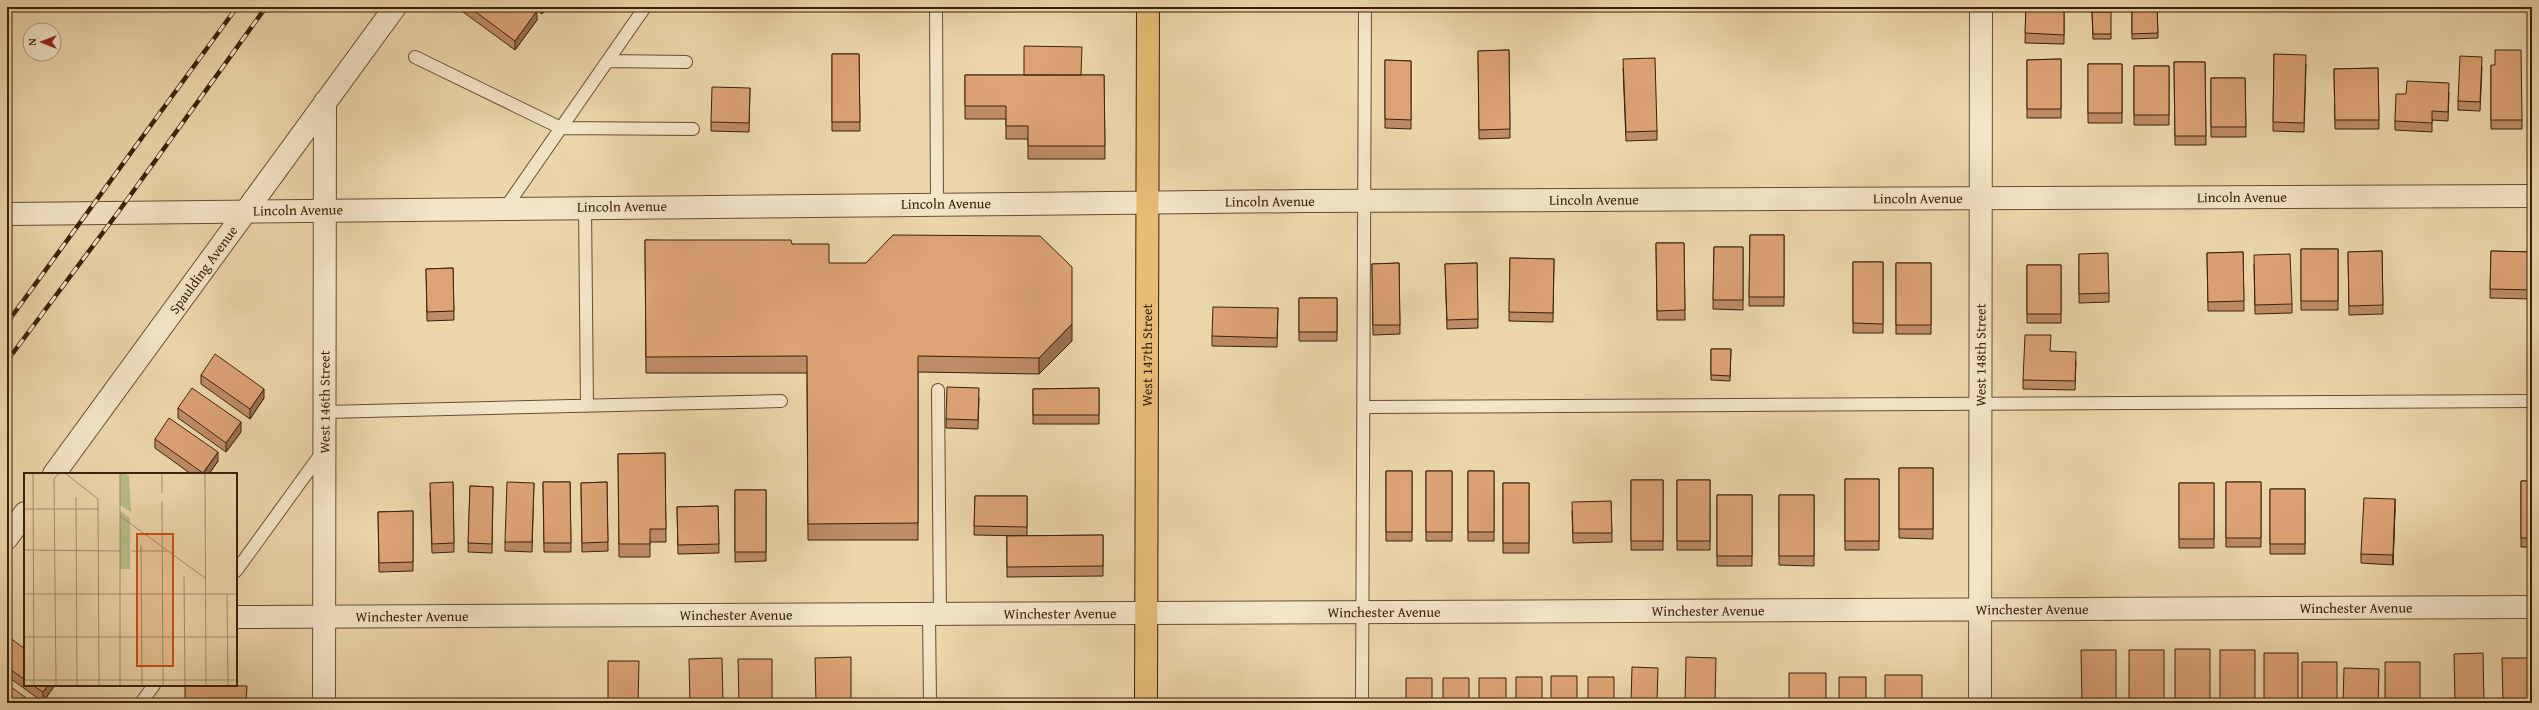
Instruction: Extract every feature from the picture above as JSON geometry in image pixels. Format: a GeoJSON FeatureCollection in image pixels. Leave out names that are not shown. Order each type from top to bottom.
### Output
{"type":"FeatureCollection","features":[{"type":"Feature","properties":{"kind":"main road","name":"West 147th Street"},"geometry":{"type":"LineString","coordinates":[[1146,703],[1145,613],[1148,7]]}},
{"type":"Feature","properties":{"kind":"street","name":"Spaulding Avenue"},"geometry":{"type":"LineString","coordinates":[[55,473],[249,210],[325,102],[395,7]]}},
{"type":"Feature","properties":{"kind":"street","name":"West 148th Street"},"geometry":{"type":"LineString","coordinates":[[1980,703],[1981,7]]}},
{"type":"Feature","properties":{"kind":"street","name":"West 146th Street"},"geometry":{"type":"LineString","coordinates":[[324,703],[325,102]]}},
{"type":"Feature","properties":{"kind":"street","name":"Lincoln Avenue"},"geometry":{"type":"LineString","coordinates":[[10,218],[325,208],[1147,201],[2532,196]]}},
{"type":"Feature","properties":{"kind":"street"},"geometry":{"type":"LineString","coordinates":[[7,538],[24,514]]}},
{"type":"Feature","properties":{"kind":"street","name":"Winchester Avenue"},"geometry":{"type":"LineString","coordinates":[[237,617],[2532,607]]}},
{"type":"Feature","properties":{"kind":"lane"},"geometry":{"type":"LineString","coordinates":[[506,207],[645,7]]}},
{"type":"Feature","properties":{"kind":"lane"},"geometry":{"type":"LineString","coordinates":[[936,7],[937,203]]}},
{"type":"Feature","properties":{"kind":"lane"},"geometry":{"type":"LineString","coordinates":[[1362,703],[1365,7]]}},
{"type":"Feature","properties":{"kind":"lane"},"geometry":{"type":"LineString","coordinates":[[415,57],[561,128],[693,129]]}},
{"type":"Feature","properties":{"kind":"lane"},"geometry":{"type":"LineString","coordinates":[[608,61],[686,62]]}},
{"type":"Feature","properties":{"kind":"lane"},"geometry":{"type":"LineString","coordinates":[[585,206],[586,406]]}},
{"type":"Feature","properties":{"kind":"lane"},"geometry":{"type":"LineString","coordinates":[[930,703],[935,614],[938,390]]}},
{"type":"Feature","properties":{"kind":"lane"},"geometry":{"type":"LineString","coordinates":[[1363,407],[2532,401]]}},
{"type":"Feature","properties":{"kind":"lane"},"geometry":{"type":"LineString","coordinates":[[325,412],[781,402]]}},
{"type":"Feature","properties":{"kind":"lane"},"geometry":{"type":"LineString","coordinates":[[237,570],[325,448]]}},
{"type":"Feature","properties":{"kind":"lane"},"geometry":{"type":"LineString","coordinates":[[141,703],[153,686]]}},
{"type":"Feature","properties":{"kind":"building"},"geometry":{"type":"Polygon","coordinates":[[[469,7],[532,7],[537,11],[515,41],[469,7]]]}},
{"type":"Feature","properties":{"kind":"building"},"geometry":{"type":"Polygon","coordinates":[[[2026,7],[2064,7],[2064,35],[2025,33],[2026,7]]]}},
{"type":"Feature","properties":{"kind":"building"},"geometry":{"type":"Polygon","coordinates":[[[2132,7],[2157,7],[2158,33],[2132,34],[2132,7]]]}},
{"type":"Feature","properties":{"kind":"building"},"geometry":{"type":"Polygon","coordinates":[[[2092,12],[2111,12],[2111,34],[2093,34],[2092,12]]]}},
{"type":"Feature","properties":{"kind":"building"},"geometry":{"type":"Polygon","coordinates":[[[1024,46],[1082,47],[1081,75],[1024,75],[1024,46]]]}},
{"type":"Feature","properties":{"kind":"building"},"geometry":{"type":"Polygon","coordinates":[[[1509,50],[1510,129],[1479,130],[1478,51],[1509,50]]]}},
{"type":"Feature","properties":{"kind":"building"},"geometry":{"type":"Polygon","coordinates":[[[2495,50],[2521,50],[2522,120],[2491,120],[2491,65],[2495,65],[2495,50]]]}},
{"type":"Feature","properties":{"kind":"building"},"geometry":{"type":"Polygon","coordinates":[[[832,54],[859,54],[860,122],[832,122],[832,54]]]}},
{"type":"Feature","properties":{"kind":"building"},"geometry":{"type":"Polygon","coordinates":[[[2274,54],[2306,55],[2304,123],[2273,122],[2274,54]]]}},
{"type":"Feature","properties":{"kind":"building"},"geometry":{"type":"Polygon","coordinates":[[[2460,56],[2482,57],[2480,102],[2458,101],[2460,56]]]}},
{"type":"Feature","properties":{"kind":"building"},"geometry":{"type":"Polygon","coordinates":[[[1655,58],[1657,131],[1626,132],[1623,59],[1655,58]]]}},
{"type":"Feature","properties":{"kind":"building"},"geometry":{"type":"Polygon","coordinates":[[[2061,59],[2061,109],[2027,109],[2027,60],[2061,59]]]}},
{"type":"Feature","properties":{"kind":"building"},"geometry":{"type":"Polygon","coordinates":[[[1385,60],[1411,61],[1411,120],[1385,119],[1385,60]]]}},
{"type":"Feature","properties":{"kind":"building"},"geometry":{"type":"Polygon","coordinates":[[[2174,62],[2205,62],[2206,136],[2175,136],[2174,62]]]}},
{"type":"Feature","properties":{"kind":"building"},"geometry":{"type":"Polygon","coordinates":[[[2088,64],[2122,64],[2122,113],[2088,113],[2088,64]]]}},
{"type":"Feature","properties":{"kind":"building"},"geometry":{"type":"Polygon","coordinates":[[[2134,66],[2169,66],[2169,115],[2134,115],[2134,66]]]}},
{"type":"Feature","properties":{"kind":"building"},"geometry":{"type":"Polygon","coordinates":[[[2378,68],[2379,120],[2335,120],[2334,69],[2378,68]]]}},
{"type":"Feature","properties":{"kind":"building"},"geometry":{"type":"Polygon","coordinates":[[[965,75],[1104,75],[1105,146],[1028,146],[1028,126],[1006,126],[1006,106],[965,106],[965,75]]]}},
{"type":"Feature","properties":{"kind":"building"},"geometry":{"type":"Polygon","coordinates":[[[2211,78],[2245,78],[2246,127],[2211,127],[2211,78]]]}},
{"type":"Feature","properties":{"kind":"building"},"geometry":{"type":"Polygon","coordinates":[[[2407,81],[2449,83],[2448,112],[2432,111],[2432,123],[2395,121],[2396,94],[2406,94],[2407,81]]]}},
{"type":"Feature","properties":{"kind":"building"},"geometry":{"type":"Polygon","coordinates":[[[712,87],[750,88],[749,123],[711,122],[712,87]]]}},
{"type":"Feature","properties":{"kind":"building"},"geometry":{"type":"Polygon","coordinates":[[[893,235],[1040,236],[1072,267],[1072,324],[1039,358],[918,356],[918,523],[808,524],[807,356],[646,357],[645,240],[791,240],[792,244],[829,244],[829,263],[866,263],[893,235]]]}},
{"type":"Feature","properties":{"kind":"building"},"geometry":{"type":"Polygon","coordinates":[[[1750,235],[1784,235],[1784,297],[1749,297],[1750,235]]]}},
{"type":"Feature","properties":{"kind":"building"},"geometry":{"type":"Polygon","coordinates":[[[1656,243],[1684,243],[1685,310],[1657,311],[1656,243]]]}},
{"type":"Feature","properties":{"kind":"building"},"geometry":{"type":"Polygon","coordinates":[[[1714,247],[1743,247],[1743,300],[1713,300],[1714,247]]]}},
{"type":"Feature","properties":{"kind":"building"},"geometry":{"type":"Polygon","coordinates":[[[2301,249],[2338,249],[2338,301],[2301,301],[2301,249]]]}},
{"type":"Feature","properties":{"kind":"building"},"geometry":{"type":"Polygon","coordinates":[[[2382,251],[2383,305],[2349,306],[2348,252],[2382,251]]]}},
{"type":"Feature","properties":{"kind":"building"},"geometry":{"type":"Polygon","coordinates":[[[2491,251],[2532,252],[2532,290],[2490,289],[2491,251]]]}},
{"type":"Feature","properties":{"kind":"building"},"geometry":{"type":"Polygon","coordinates":[[[2243,252],[2244,301],[2208,302],[2207,253],[2243,252]]]}},
{"type":"Feature","properties":{"kind":"building"},"geometry":{"type":"Polygon","coordinates":[[[2108,253],[2109,293],[2079,294],[2079,254],[2108,253]]]}},
{"type":"Feature","properties":{"kind":"building"},"geometry":{"type":"Polygon","coordinates":[[[2290,254],[2292,304],[2255,305],[2254,255],[2290,254]]]}},
{"type":"Feature","properties":{"kind":"building"},"geometry":{"type":"Polygon","coordinates":[[[1510,258],[1554,259],[1553,313],[1509,312],[1510,258]]]}},
{"type":"Feature","properties":{"kind":"building"},"geometry":{"type":"Polygon","coordinates":[[[1853,262],[1883,262],[1883,324],[1853,323],[1853,262]]]}},
{"type":"Feature","properties":{"kind":"building"},"geometry":{"type":"Polygon","coordinates":[[[1399,263],[1400,325],[1373,325],[1372,264],[1399,263]]]}},
{"type":"Feature","properties":{"kind":"building"},"geometry":{"type":"Polygon","coordinates":[[[1477,263],[1478,319],[1447,320],[1445,264],[1477,263]]]}},
{"type":"Feature","properties":{"kind":"building"},"geometry":{"type":"Polygon","coordinates":[[[1896,263],[1931,263],[1931,325],[1896,325],[1896,263]]]}},
{"type":"Feature","properties":{"kind":"building"},"geometry":{"type":"Polygon","coordinates":[[[2027,265],[2061,265],[2061,314],[2027,314],[2027,265]]]}},
{"type":"Feature","properties":{"kind":"building"},"geometry":{"type":"Polygon","coordinates":[[[453,268],[454,311],[427,312],[426,269],[453,268]]]}},
{"type":"Feature","properties":{"kind":"building"},"geometry":{"type":"Polygon","coordinates":[[[1299,298],[1337,298],[1337,332],[1299,332],[1299,298]]]}},
{"type":"Feature","properties":{"kind":"building"},"geometry":{"type":"Polygon","coordinates":[[[1213,307],[1278,308],[1277,338],[1212,336],[1213,307]]]}},
{"type":"Feature","properties":{"kind":"building"},"geometry":{"type":"Polygon","coordinates":[[[2025,335],[2051,335],[2050,351],[2076,352],[2075,381],[2023,380],[2025,335]]]}},
{"type":"Feature","properties":{"kind":"building"},"geometry":{"type":"Polygon","coordinates":[[[1711,349],[1731,349],[1730,376],[1711,375],[1711,349]]]}},
{"type":"Feature","properties":{"kind":"building"},"geometry":{"type":"Polygon","coordinates":[[[215,354],[264,389],[250,409],[201,375],[215,354]]]}},
{"type":"Feature","properties":{"kind":"building"},"geometry":{"type":"Polygon","coordinates":[[[947,387],[979,388],[978,420],[946,419],[947,387]]]}},
{"type":"Feature","properties":{"kind":"building"},"geometry":{"type":"Polygon","coordinates":[[[192,388],[241,422],[226,443],[178,408],[192,388]]]}},
{"type":"Feature","properties":{"kind":"building"},"geometry":{"type":"Polygon","coordinates":[[[1099,388],[1099,415],[1033,415],[1033,389],[1099,388]]]}},
{"type":"Feature","properties":{"kind":"building"},"geometry":{"type":"Polygon","coordinates":[[[169,418],[218,452],[203,473],[155,439],[169,418]]]}},
{"type":"Feature","properties":{"kind":"building"},"geometry":{"type":"Polygon","coordinates":[[[665,453],[666,529],[650,529],[650,544],[619,544],[618,454],[665,453]]]}},
{"type":"Feature","properties":{"kind":"building"},"geometry":{"type":"Polygon","coordinates":[[[1899,468],[1933,468],[1933,529],[1899,529],[1899,468]]]}},
{"type":"Feature","properties":{"kind":"building"},"geometry":{"type":"Polygon","coordinates":[[[1386,471],[1412,471],[1412,532],[1386,532],[1386,471]]]}},
{"type":"Feature","properties":{"kind":"building"},"geometry":{"type":"Polygon","coordinates":[[[1426,471],[1452,471],[1452,532],[1426,532],[1426,471]]]}},
{"type":"Feature","properties":{"kind":"building"},"geometry":{"type":"Polygon","coordinates":[[[1468,471],[1494,471],[1494,532],[1468,532],[1468,471]]]}},
{"type":"Feature","properties":{"kind":"building"},"geometry":{"type":"Polygon","coordinates":[[[1845,479],[1879,479],[1879,541],[1845,541],[1845,479]]]}},
{"type":"Feature","properties":{"kind":"building"},"geometry":{"type":"Polygon","coordinates":[[[1631,480],[1663,480],[1663,541],[1631,541],[1631,480]]]}},
{"type":"Feature","properties":{"kind":"building"},"geometry":{"type":"Polygon","coordinates":[[[1677,480],[1710,480],[1710,541],[1677,541],[1677,480]]]}},
{"type":"Feature","properties":{"kind":"building"},"geometry":{"type":"Polygon","coordinates":[[[2521,481],[2532,481],[2532,538],[2521,538],[2521,481]]]}},
{"type":"Feature","properties":{"kind":"building"},"geometry":{"type":"Polygon","coordinates":[[[453,482],[454,543],[432,544],[430,483],[453,482]]]}},
{"type":"Feature","properties":{"kind":"building"},"geometry":{"type":"Polygon","coordinates":[[[507,482],[534,483],[532,542],[505,542],[507,482]]]}},
{"type":"Feature","properties":{"kind":"building"},"geometry":{"type":"Polygon","coordinates":[[[543,482],[570,482],[571,543],[544,543],[543,482]]]}},
{"type":"Feature","properties":{"kind":"building"},"geometry":{"type":"Polygon","coordinates":[[[607,482],[608,542],[582,543],[581,483],[607,482]]]}},
{"type":"Feature","properties":{"kind":"building"},"geometry":{"type":"Polygon","coordinates":[[[2226,482],[2261,482],[2261,538],[2226,538],[2226,482]]]}},
{"type":"Feature","properties":{"kind":"building"},"geometry":{"type":"Polygon","coordinates":[[[1503,483],[1529,483],[1529,543],[1503,543],[1503,483]]]}},
{"type":"Feature","properties":{"kind":"building"},"geometry":{"type":"Polygon","coordinates":[[[2179,483],[2214,483],[2214,539],[2179,539],[2179,483]]]}},
{"type":"Feature","properties":{"kind":"building"},"geometry":{"type":"Polygon","coordinates":[[[470,486],[493,487],[492,544],[468,543],[470,486]]]}},
{"type":"Feature","properties":{"kind":"building"},"geometry":{"type":"Polygon","coordinates":[[[2270,489],[2305,489],[2305,544],[2270,544],[2270,489]]]}},
{"type":"Feature","properties":{"kind":"building"},"geometry":{"type":"Polygon","coordinates":[[[735,490],[766,490],[766,552],[735,552],[735,490]]]}},
{"type":"Feature","properties":{"kind":"building"},"geometry":{"type":"Polygon","coordinates":[[[1717,495],[1752,495],[1752,556],[1717,556],[1717,495]]]}},
{"type":"Feature","properties":{"kind":"building"},"geometry":{"type":"Polygon","coordinates":[[[1779,495],[1814,495],[1814,556],[1779,556],[1779,495]]]}},
{"type":"Feature","properties":{"kind":"building"},"geometry":{"type":"Polygon","coordinates":[[[975,496],[1027,496],[1027,527],[974,526],[975,496]]]}},
{"type":"Feature","properties":{"kind":"building"},"geometry":{"type":"Polygon","coordinates":[[[2364,498],[2395,499],[2393,555],[2361,554],[2364,498]]]}},
{"type":"Feature","properties":{"kind":"building"},"geometry":{"type":"Polygon","coordinates":[[[1611,501],[1612,533],[1573,533],[1572,502],[1611,501]]]}},
{"type":"Feature","properties":{"kind":"building"},"geometry":{"type":"Polygon","coordinates":[[[718,506],[719,544],[678,545],[677,507],[718,506]]]}},
{"type":"Feature","properties":{"kind":"building"},"geometry":{"type":"Polygon","coordinates":[[[413,511],[413,562],[379,563],[378,512],[413,511]]]}},
{"type":"Feature","properties":{"kind":"building"},"geometry":{"type":"Polygon","coordinates":[[[1103,535],[1103,566],[1007,567],[1007,536],[1103,535]]]}},
{"type":"Feature","properties":{"kind":"building"},"geometry":{"type":"Polygon","coordinates":[[[9,637],[24,648],[24,679],[7,667],[7,640],[9,637]]]}},
{"type":"Feature","properties":{"kind":"building"},"geometry":{"type":"Polygon","coordinates":[[[2175,649],[2210,649],[2210,703],[2175,703],[2175,649]]]}},
{"type":"Feature","properties":{"kind":"building"},"geometry":{"type":"Polygon","coordinates":[[[2081,650],[2116,650],[2116,703],[2082,703],[2081,650]]]}},
{"type":"Feature","properties":{"kind":"building"},"geometry":{"type":"Polygon","coordinates":[[[2129,650],[2164,650],[2164,703],[2129,703],[2129,650]]]}},
{"type":"Feature","properties":{"kind":"building"},"geometry":{"type":"Polygon","coordinates":[[[2220,650],[2255,650],[2255,703],[2220,703],[2220,650]]]}},
{"type":"Feature","properties":{"kind":"building"},"geometry":{"type":"Polygon","coordinates":[[[2264,653],[2298,653],[2298,703],[2264,703],[2264,653]]]}},
{"type":"Feature","properties":{"kind":"building"},"geometry":{"type":"Polygon","coordinates":[[[2483,653],[2484,703],[2455,703],[2454,654],[2483,653]]]}},
{"type":"Feature","properties":{"kind":"building"},"geometry":{"type":"Polygon","coordinates":[[[851,657],[851,703],[816,703],[815,658],[851,657]]]}},
{"type":"Feature","properties":{"kind":"building"},"geometry":{"type":"Polygon","coordinates":[[[1686,657],[1716,658],[1715,703],[1685,703],[1686,657]]]}},
{"type":"Feature","properties":{"kind":"building"},"geometry":{"type":"Polygon","coordinates":[[[722,658],[723,703],[690,703],[689,659],[722,658]]]}},
{"type":"Feature","properties":{"kind":"building"},"geometry":{"type":"Polygon","coordinates":[[[2502,658],[2531,658],[2532,703],[2503,703],[2502,658]]]}},
{"type":"Feature","properties":{"kind":"building"},"geometry":{"type":"Polygon","coordinates":[[[738,659],[772,659],[772,703],[739,703],[738,659]]]}},
{"type":"Feature","properties":{"kind":"building"},"geometry":{"type":"Polygon","coordinates":[[[608,661],[639,661],[638,703],[608,703],[608,661]]]}},
{"type":"Feature","properties":{"kind":"building"},"geometry":{"type":"Polygon","coordinates":[[[2302,662],[2337,662],[2337,703],[2302,703],[2302,662]]]}},
{"type":"Feature","properties":{"kind":"building"},"geometry":{"type":"Polygon","coordinates":[[[2385,662],[2420,662],[2420,703],[2385,703],[2385,662]]]}},
{"type":"Feature","properties":{"kind":"building"},"geometry":{"type":"Polygon","coordinates":[[[1632,667],[1658,668],[1657,703],[1631,703],[1632,667]]]}},
{"type":"Feature","properties":{"kind":"building"},"geometry":{"type":"Polygon","coordinates":[[[2344,668],[2379,669],[2378,703],[2343,703],[2344,668]]]}},
{"type":"Feature","properties":{"kind":"building"},"geometry":{"type":"Polygon","coordinates":[[[1789,673],[1826,673],[1826,703],[1789,703],[1789,673]]]}},
{"type":"Feature","properties":{"kind":"building"},"geometry":{"type":"Polygon","coordinates":[[[1885,675],[1922,675],[1922,703],[1885,703],[1885,675]]]}},
{"type":"Feature","properties":{"kind":"building"},"geometry":{"type":"Polygon","coordinates":[[[1551,676],[1577,676],[1577,703],[1551,703],[1551,676]]]}},
{"type":"Feature","properties":{"kind":"building"},"geometry":{"type":"Polygon","coordinates":[[[1516,677],[1542,677],[1542,703],[1516,703],[1516,677]]]}},
{"type":"Feature","properties":{"kind":"building"},"geometry":{"type":"Polygon","coordinates":[[[1588,677],[1614,677],[1614,703],[1588,703],[1588,677]]]}},
{"type":"Feature","properties":{"kind":"building"},"geometry":{"type":"Polygon","coordinates":[[[1839,677],[1866,677],[1866,703],[1839,703],[1839,677]]]}},
{"type":"Feature","properties":{"kind":"building"},"geometry":{"type":"Polygon","coordinates":[[[1406,678],[1432,678],[1432,703],[1406,703],[1406,678]]]}},
{"type":"Feature","properties":{"kind":"building"},"geometry":{"type":"Polygon","coordinates":[[[1443,678],[1469,678],[1469,703],[1443,703],[1443,678]]]}},
{"type":"Feature","properties":{"kind":"building"},"geometry":{"type":"Polygon","coordinates":[[[1479,678],[1506,678],[1506,703],[1479,703],[1479,678]]]}},
{"type":"Feature","properties":{"kind":"building"},"geometry":{"type":"Polygon","coordinates":[[[7,684],[33,703],[7,703],[7,684]]]}},
{"type":"Feature","properties":{"kind":"building"},"geometry":{"type":"Polygon","coordinates":[[[34,686],[47,686],[43,692],[34,686]]]}},
{"type":"Feature","properties":{"kind":"building"},"geometry":{"type":"Polygon","coordinates":[[[185,686],[247,686],[246,703],[185,703],[185,686]]]}},
{"type":"Feature","properties":{"kind":"railway"},"geometry":{"type":"LineString","coordinates":[[7,323],[237,7]]}},
{"type":"Feature","properties":{"kind":"railway"},"geometry":{"type":"LineString","coordinates":[[7,361],[119,211],[266,7]]}}]}
